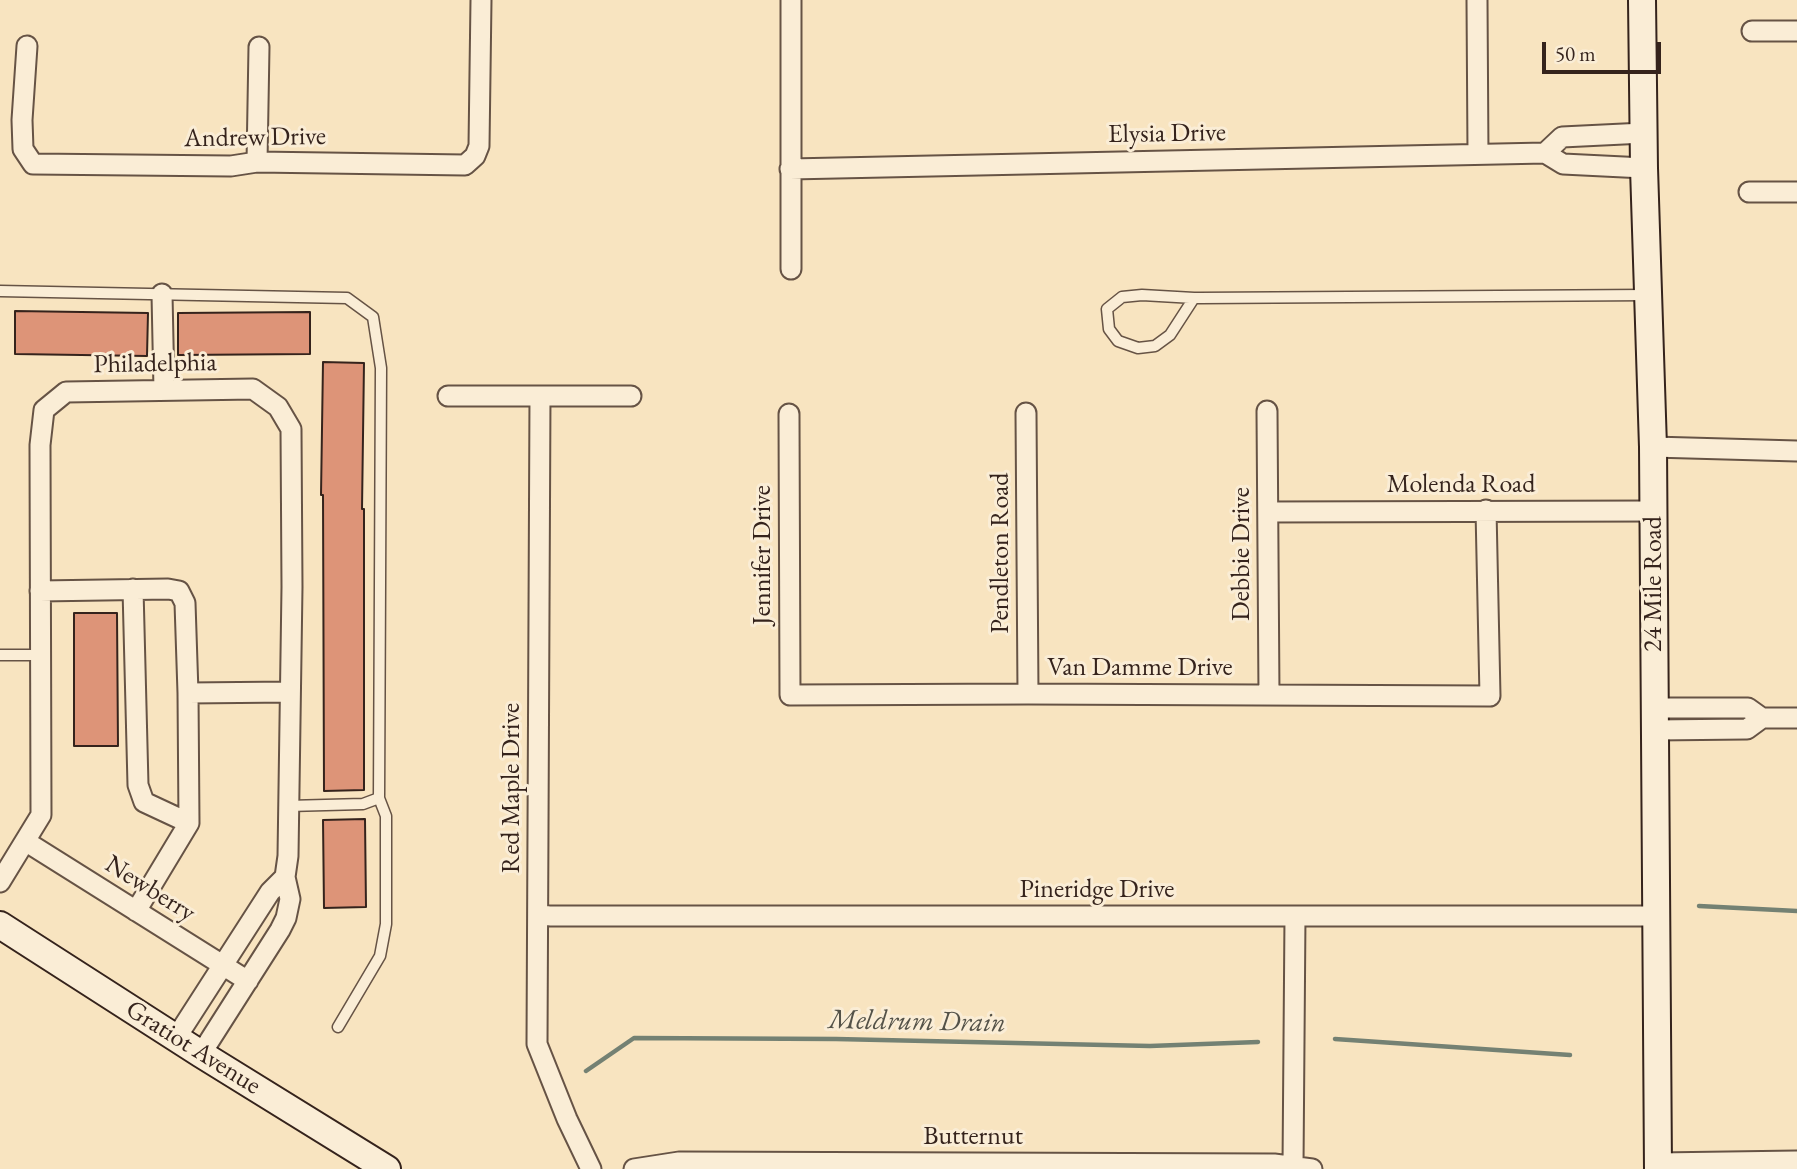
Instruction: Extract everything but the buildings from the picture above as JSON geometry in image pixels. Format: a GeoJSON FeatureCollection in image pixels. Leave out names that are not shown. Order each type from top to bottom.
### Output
{"type":"FeatureCollection","features":[{"type":"Feature","properties":{"kind":"street","name":"Andrew Drive"},"geometry":{"type":"LineString","coordinates":[[27,47],[22,120],[23,149],[33,164],[231,166],[257,162],[465,165],[475,156],[479,146],[481,0]]}},
{"type":"Feature","properties":{"kind":"street"},"geometry":{"type":"LineString","coordinates":[[791,0],[791,269]]}},
{"type":"Feature","properties":{"kind":"street"},"geometry":{"type":"LineString","coordinates":[[1478,0],[1478,154]]}},
{"type":"Feature","properties":{"kind":"street","name":"24 Mile Road"},"geometry":{"type":"LineString","coordinates":[[1642,0],[1654,511],[1658,1166]]}},
{"type":"Feature","properties":{"kind":"street"},"geometry":{"type":"LineString","coordinates":[[1752,31],[1797,31]]}},
{"type":"Feature","properties":{"kind":"street"},"geometry":{"type":"LineString","coordinates":[[257,162],[259,47]]}},
{"type":"Feature","properties":{"kind":"street","name":"Elysia Drive"},"geometry":{"type":"LineString","coordinates":[[1545,153],[1562,137],[1644,133]]}},
{"type":"Feature","properties":{"kind":"street","name":"Elysia Drive"},"geometry":{"type":"LineString","coordinates":[[790,169],[1545,153],[1563,164],[1644,168]]}},
{"type":"Feature","properties":{"kind":"street"},"geometry":{"type":"LineString","coordinates":[[1749,192],[1797,192]]}},
{"type":"Feature","properties":{"kind":"street"},"geometry":{"type":"LineString","coordinates":[[162,294],[164,390]]}},
{"type":"Feature","properties":{"kind":"street","name":"Philadelphia"},"geometry":{"type":"LineString","coordinates":[[0,881],[41,816],[40,445],[44,410],[66,392],[253,389],[278,407],[291,429],[292,587],[288,856],[285,877],[290,899],[286,918],[201,1054]]}},
{"type":"Feature","properties":{"kind":"street"},"geometry":{"type":"LineString","coordinates":[[448,396],[631,396]]}},
{"type":"Feature","properties":{"kind":"street","name":"Red Maple Drive"},"geometry":{"type":"LineString","coordinates":[[540,396],[537,1044],[566,1119],[591,1169]]}},
{"type":"Feature","properties":{"kind":"street","name":"Debbie Drive"},"geometry":{"type":"LineString","coordinates":[[1267,411],[1269,695]]}},
{"type":"Feature","properties":{"kind":"street","name":"Pendleton Road"},"geometry":{"type":"LineString","coordinates":[[1026,413],[1028,694]]}},
{"type":"Feature","properties":{"kind":"street","name":"Jennifer Drive"},"geometry":{"type":"LineString","coordinates":[[789,414],[790,695]]}},
{"type":"Feature","properties":{"kind":"street"},"geometry":{"type":"LineString","coordinates":[[1653,447],[1797,450]]}},
{"type":"Feature","properties":{"kind":"street","name":"Van Damme Drive"},"geometry":{"type":"LineString","coordinates":[[790,695],[1490,696],[1486,510]]}},
{"type":"Feature","properties":{"kind":"street","name":"Molenda Road"},"geometry":{"type":"LineString","coordinates":[[1268,512],[1654,511]]}},
{"type":"Feature","properties":{"kind":"street"},"geometry":{"type":"LineString","coordinates":[[133,589],[138,785],[144,802],[189,822]]}},
{"type":"Feature","properties":{"kind":"street"},"geometry":{"type":"LineString","coordinates":[[40,591],[167,589],[179,591],[185,603],[189,822],[136,911]]}},
{"type":"Feature","properties":{"kind":"street"},"geometry":{"type":"LineString","coordinates":[[188,693],[290,692]]}},
{"type":"Feature","properties":{"kind":"street"},"geometry":{"type":"LineString","coordinates":[[1655,719],[1747,729],[1762,718],[1797,718]]}},
{"type":"Feature","properties":{"kind":"street","name":"Newberry"},"geometry":{"type":"LineString","coordinates":[[25,841],[248,981]]}},
{"type":"Feature","properties":{"kind":"street"},"geometry":{"type":"LineString","coordinates":[[176,1038],[270,892],[285,877]]}},
{"type":"Feature","properties":{"kind":"street","name":"Pineridge Drive"},"geometry":{"type":"LineString","coordinates":[[538,914],[1656,916]]}},
{"type":"Feature","properties":{"kind":"street"},"geometry":{"type":"LineString","coordinates":[[1295,916],[1302,1167]]}},
{"type":"Feature","properties":{"kind":"street","name":"Gratiot Avenue"},"geometry":{"type":"LineString","coordinates":[[0,925],[387,1169]]}},
{"type":"Feature","properties":{"kind":"street"},"geometry":{"type":"LineString","coordinates":[[1658,1166],[1797,1161]]}},
{"type":"Feature","properties":{"kind":"street","name":"Butternut"},"geometry":{"type":"LineString","coordinates":[[634,1169],[679,1162],[1274,1164],[1302,1167]]}},
{"type":"Feature","properties":{"kind":"lane"},"geometry":{"type":"LineString","coordinates":[[0,291],[347,298],[373,317],[381,368],[379,798],[386,816],[386,924],[380,956],[338,1027]]}},
{"type":"Feature","properties":{"kind":"lane"},"geometry":{"type":"LineString","coordinates":[[1194,298],[1170,335],[1155,346],[1138,348],[1118,341],[1108,329],[1107,309],[1122,297],[1142,295],[1194,298],[1648,295]]}},
{"type":"Feature","properties":{"kind":"lane"},"geometry":{"type":"LineString","coordinates":[[0,655],[41,654]]}},
{"type":"Feature","properties":{"kind":"lane"},"geometry":{"type":"LineString","coordinates":[[288,806],[363,804],[379,798]]}},
{"type":"Feature","properties":{"kind":"waterway","name":"Meldrum Drain"},"geometry":{"type":"LineString","coordinates":[[1699,906],[1797,911]]}},
{"type":"Feature","properties":{"kind":"waterway","name":"Meldrum Drain"},"geometry":{"type":"LineString","coordinates":[[586,1071],[634,1038],[836,1039],[1150,1046],[1258,1042]]}},
{"type":"Feature","properties":{"kind":"waterway","name":"Meldrum Drain"},"geometry":{"type":"LineString","coordinates":[[1335,1039],[1570,1055]]}}]}
